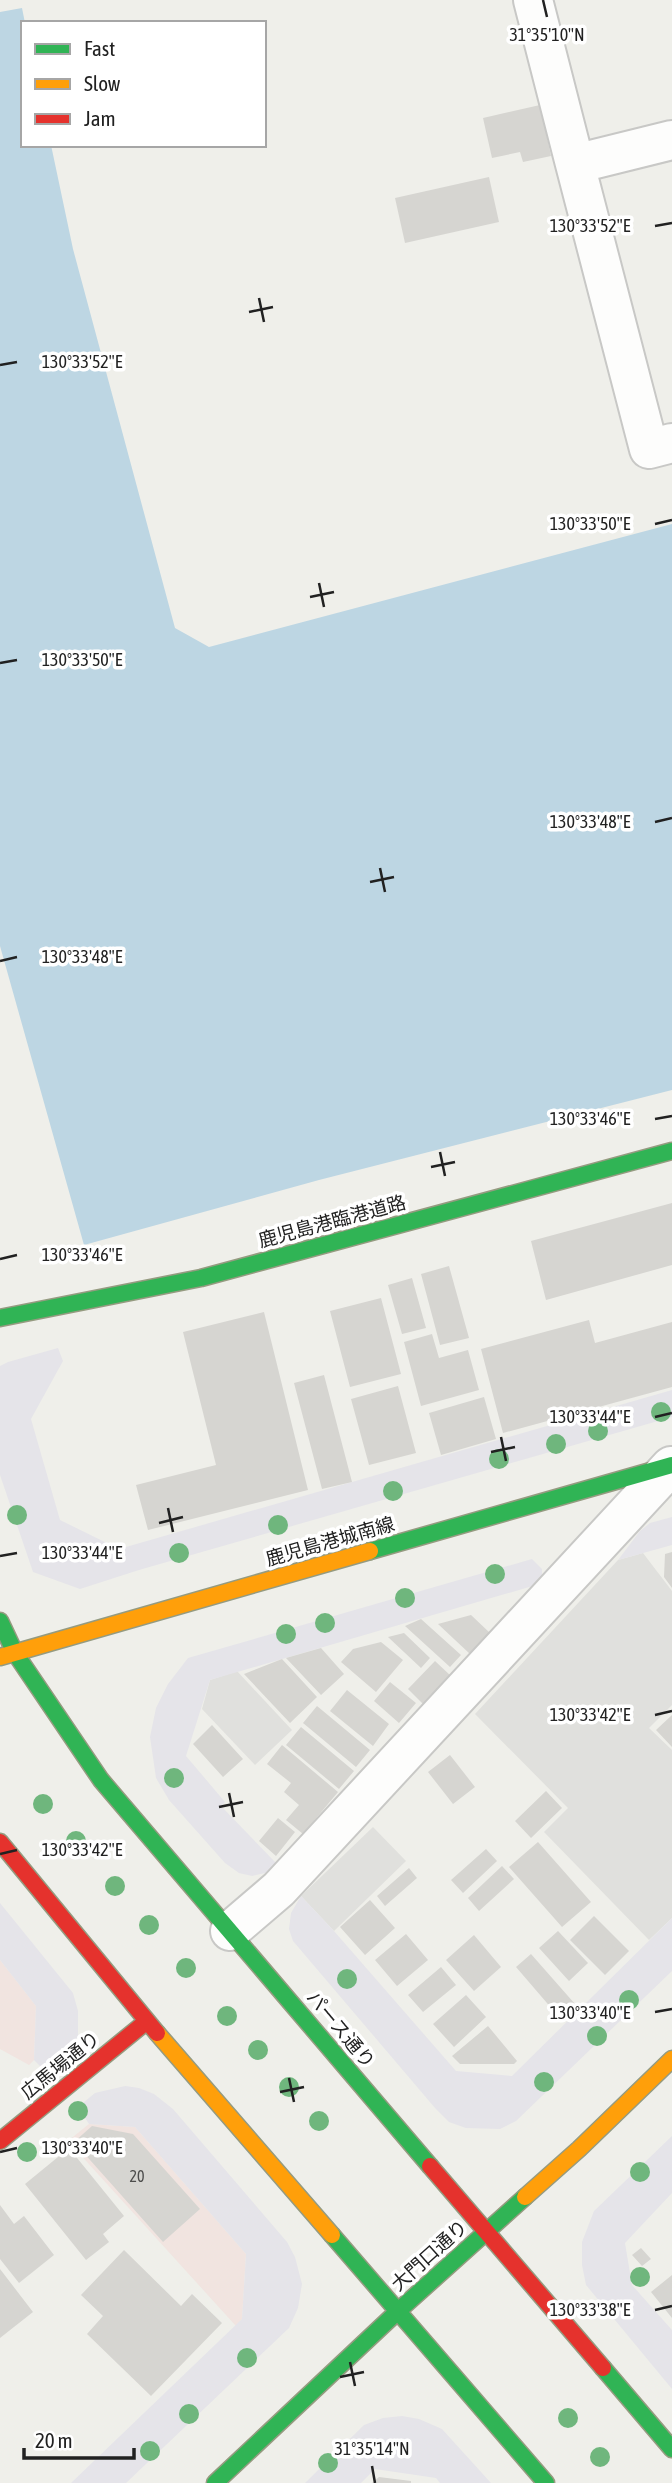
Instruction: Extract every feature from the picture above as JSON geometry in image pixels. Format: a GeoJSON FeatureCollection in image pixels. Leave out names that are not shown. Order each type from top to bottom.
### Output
{"type":"FeatureCollection","features":[{"type":"Feature","properties":{"kind":"street"},"geometry":{"type":"LineString","coordinates":[[533,0],[649,449],[672,443]]}},
{"type":"Feature","properties":{"kind":"street"},"geometry":{"type":"LineString","coordinates":[[575,164],[672,140]]}},
{"type":"Feature","properties":{"kind":"street","name":"鹿児島港臨港道路"},"geometry":{"type":"LineString","coordinates":[[0,1318],[201,1278],[672,1151]]}},
{"type":"Feature","properties":{"kind":"street"},"geometry":{"type":"LineString","coordinates":[[230,1931],[279,1889],[671,1466]]}},
{"type":"Feature","properties":{"kind":"street","name":"鹿児島港城南線"},"geometry":{"type":"LineString","coordinates":[[7,1655],[671,1466]]}},
{"type":"Feature","properties":{"kind":"street","name":"パース通り"},"geometry":{"type":"LineString","coordinates":[[0,1621],[7,1655],[101,1780],[672,2449]]}},
{"type":"Feature","properties":{"kind":"street"},"geometry":{"type":"LineString","coordinates":[[0,1842],[147,2021],[546,2483]]}},
{"type":"Feature","properties":{"kind":"street","name":"広馬場通り"},"geometry":{"type":"LineString","coordinates":[[0,2141],[147,2021]]}},
{"type":"Feature","properties":{"kind":"street","name":"大門口通り"},"geometry":{"type":"LineString","coordinates":[[215,2483],[397,2312],[579,2149],[672,2059]]}},
{"type":"Feature","properties":{"kind":"shaded area"},"geometry":{"type":"Polygon","coordinates":[[[58,1348],[63,1361],[31,1419],[60,1520],[119,1549],[672,1390],[672,1417],[80,1589],[33,1572],[0,1475],[0,1366],[58,1348]]]}},
{"type":"Feature","properties":{"kind":"shaded area"},"geometry":{"type":"Polygon","coordinates":[[[672,1517],[672,1545],[618,1560],[640,1531],[650,1523],[672,1517]]]}},
{"type":"Feature","properties":{"kind":"shaded area"},"geometry":{"type":"Polygon","coordinates":[[[643,1553],[672,1591],[672,1705],[649,1728],[672,1750],[672,1918],[649,1940],[544,1832],[568,1808],[475,1714],[618,1560],[643,1553]]]}},
{"type":"Feature","properties":{"kind":"shaded area"},"geometry":{"type":"Polygon","coordinates":[[[532,1559],[542,1569],[542,1576],[536,1585],[210,1680],[186,1756],[225,1802],[221,1806],[276,1863],[269,1872],[252,1876],[239,1873],[225,1863],[169,1800],[156,1778],[150,1737],[156,1708],[168,1684],[188,1658],[532,1559]]]}},
{"type":"Feature","properties":{"kind":"shaded area"},"geometry":{"type":"Polygon","coordinates":[[[237,1671],[292,1730],[255,1765],[202,1709],[210,1680],[237,1671]]]}},
{"type":"Feature","properties":{"kind":"shaded area"},"geometry":{"type":"Polygon","coordinates":[[[373,1827],[406,1861],[334,1931],[301,1896],[373,1827]]]}},
{"type":"Feature","properties":{"kind":"shaded area"},"geometry":{"type":"Polygon","coordinates":[[[301,1896],[456,2071],[512,2076],[672,1918],[672,1971],[516,2121],[500,2129],[466,2128],[449,2122],[435,2108],[293,1941],[289,1929],[291,1913],[301,1896]]]}},
{"type":"Feature","properties":{"kind":"shaded area"},"geometry":{"type":"Polygon","coordinates":[[[0,1903],[73,1993],[78,2011],[78,2037],[46,2072],[34,2060],[36,2006],[0,1960],[0,1903]]]}},
{"type":"Feature","properties":{"kind":"shaded area"},"geometry":{"type":"Polygon","coordinates":[[[0,1960],[36,2006],[34,2060],[29,2065],[0,2049],[0,1960]]]}},
{"type":"Feature","properties":{"kind":"shaded area"},"geometry":{"type":"Polygon","coordinates":[[[125,2086],[154,2094],[173,2109],[287,2242],[295,2257],[302,2284],[298,2308],[289,2328],[126,2483],[71,2483],[242,2319],[246,2254],[135,2127],[89,2124],[78,2107],[95,2093],[125,2086]]]}},
{"type":"Feature","properties":{"kind":"shaded area"},"geometry":{"type":"Polygon","coordinates":[[[89,2124],[135,2127],[246,2254],[242,2319],[236,2326],[68,2141],[89,2124]]]}},
{"type":"Feature","properties":{"kind":"shaded area"},"geometry":{"type":"Polygon","coordinates":[[[672,2136],[672,2193],[625,2243],[632,2285],[672,2330],[672,2389],[586,2285],[582,2265],[582,2242],[594,2211],[672,2136]]]}},
{"type":"Feature","properties":{"kind":"shaded area"},"geometry":{"type":"Polygon","coordinates":[[[402,2416],[419,2419],[442,2429],[491,2483],[440,2483],[436,2478],[375,2469],[361,2483],[305,2483],[364,2425],[383,2418],[402,2416]]]}},
{"type":"Feature","properties":{"kind":"water"},"geometry":{"type":"Polygon","coordinates":[[[22,8],[25,21],[21,21],[21,147],[51,147],[73,249],[175,628],[209,647],[672,524],[672,1090],[319,1180],[84,1245],[0,946],[0,12],[22,8]]]}},
{"type":"Feature","properties":{"kind":"building"},"geometry":{"type":"Polygon","coordinates":[[[540,105],[551,156],[523,162],[520,152],[492,158],[483,118],[540,105]]]}},
{"type":"Feature","properties":{"kind":"building"},"geometry":{"type":"Polygon","coordinates":[[[489,177],[499,222],[405,243],[395,198],[489,177]]]}},
{"type":"Feature","properties":{"kind":"building"},"geometry":{"type":"Polygon","coordinates":[[[672,1203],[672,1265],[546,1300],[531,1241],[672,1203]]]}},
{"type":"Feature","properties":{"kind":"building"},"geometry":{"type":"Polygon","coordinates":[[[449,1266],[469,1338],[440,1345],[421,1274],[449,1266]]]}},
{"type":"Feature","properties":{"kind":"building"},"geometry":{"type":"Polygon","coordinates":[[[412,1278],[426,1328],[402,1334],[388,1285],[412,1278]]]}},
{"type":"Feature","properties":{"kind":"building"},"geometry":{"type":"Polygon","coordinates":[[[381,1298],[401,1374],[350,1387],[330,1311],[381,1298]]]}},
{"type":"Feature","properties":{"kind":"building"},"geometry":{"type":"Polygon","coordinates":[[[264,1312],[308,1490],[148,1530],[136,1485],[216,1465],[183,1332],[264,1312]]]}},
{"type":"Feature","properties":{"kind":"building"},"geometry":{"type":"Polygon","coordinates":[[[589,1320],[595,1343],[672,1322],[672,1387],[503,1433],[481,1349],[589,1320]]]}},
{"type":"Feature","properties":{"kind":"building"},"geometry":{"type":"Polygon","coordinates":[[[432,1334],[439,1358],[468,1350],[479,1390],[421,1406],[404,1342],[432,1334]]]}},
{"type":"Feature","properties":{"kind":"building"},"geometry":{"type":"Polygon","coordinates":[[[324,1375],[352,1482],[322,1489],[294,1383],[324,1375]]]}},
{"type":"Feature","properties":{"kind":"building"},"geometry":{"type":"Polygon","coordinates":[[[398,1386],[416,1453],[369,1465],[351,1399],[398,1386]]]}},
{"type":"Feature","properties":{"kind":"building"},"geometry":{"type":"Polygon","coordinates":[[[484,1397],[496,1439],[441,1455],[429,1413],[484,1397]]]}},
{"type":"Feature","properties":{"kind":"building"},"geometry":{"type":"Polygon","coordinates":[[[672,1552],[672,1588],[664,1577],[665,1554],[672,1552]]]}},
{"type":"Feature","properties":{"kind":"building"},"geometry":{"type":"Polygon","coordinates":[[[471,1615],[490,1633],[470,1654],[438,1624],[471,1615]]]}},
{"type":"Feature","properties":{"kind":"building"},"geometry":{"type":"Polygon","coordinates":[[[421,1619],[461,1655],[450,1667],[405,1626],[421,1619]]]}},
{"type":"Feature","properties":{"kind":"building"},"geometry":{"type":"Polygon","coordinates":[[[404,1633],[430,1658],[421,1668],[388,1637],[404,1633]]]}},
{"type":"Feature","properties":{"kind":"building"},"geometry":{"type":"Polygon","coordinates":[[[381,1642],[403,1660],[376,1692],[341,1662],[353,1649],[381,1642]]]}},
{"type":"Feature","properties":{"kind":"building"},"geometry":{"type":"Polygon","coordinates":[[[321,1648],[344,1674],[321,1695],[286,1658],[321,1648]]]}},
{"type":"Feature","properties":{"kind":"building"},"geometry":{"type":"Polygon","coordinates":[[[282,1659],[317,1697],[290,1723],[244,1674],[282,1659]]]}},
{"type":"Feature","properties":{"kind":"building"},"geometry":{"type":"Polygon","coordinates":[[[435,1661],[452,1677],[424,1705],[408,1689],[435,1661]]]}},
{"type":"Feature","properties":{"kind":"building"},"geometry":{"type":"Polygon","coordinates":[[[390,1682],[416,1703],[399,1723],[374,1701],[390,1682]]]}},
{"type":"Feature","properties":{"kind":"building"},"geometry":{"type":"Polygon","coordinates":[[[347,1690],[389,1724],[373,1746],[330,1711],[347,1690]]]}},
{"type":"Feature","properties":{"kind":"building"},"geometry":{"type":"Polygon","coordinates":[[[317,1706],[370,1750],[356,1767],[303,1723],[317,1706]]]}},
{"type":"Feature","properties":{"kind":"building"},"geometry":{"type":"Polygon","coordinates":[[[672,1715],[672,1747],[656,1730],[672,1715]]]}},
{"type":"Feature","properties":{"kind":"building"},"geometry":{"type":"Polygon","coordinates":[[[212,1725],[243,1759],[223,1777],[193,1744],[212,1725]]]}},
{"type":"Feature","properties":{"kind":"building"},"geometry":{"type":"Polygon","coordinates":[[[301,1727],[354,1771],[339,1789],[286,1745],[301,1727]]]}},
{"type":"Feature","properties":{"kind":"building"},"geometry":{"type":"Polygon","coordinates":[[[282,1745],[338,1792],[303,1834],[286,1820],[299,1805],[284,1792],[291,1783],[267,1764],[282,1745]]]}},
{"type":"Feature","properties":{"kind":"building"},"geometry":{"type":"Polygon","coordinates":[[[450,1755],[475,1787],[453,1804],[428,1772],[450,1755]]]}},
{"type":"Feature","properties":{"kind":"building"},"geometry":{"type":"Polygon","coordinates":[[[546,1791],[562,1808],[531,1838],[515,1821],[546,1791]]]}},
{"type":"Feature","properties":{"kind":"building"},"geometry":{"type":"Polygon","coordinates":[[[278,1818],[295,1832],[276,1856],[259,1841],[278,1818]]]}},
{"type":"Feature","properties":{"kind":"building"},"geometry":{"type":"Polygon","coordinates":[[[538,1842],[591,1902],[562,1927],[509,1867],[538,1842]]]}},
{"type":"Feature","properties":{"kind":"building"},"geometry":{"type":"Polygon","coordinates":[[[486,1849],[497,1861],[463,1893],[451,1880],[486,1849]]]}},
{"type":"Feature","properties":{"kind":"building"},"geometry":{"type":"Polygon","coordinates":[[[502,1866],[514,1879],[479,1911],[468,1898],[502,1866]]]}},
{"type":"Feature","properties":{"kind":"building"},"geometry":{"type":"Polygon","coordinates":[[[409,1868],[417,1878],[385,1906],[377,1896],[409,1868]]]}},
{"type":"Feature","properties":{"kind":"building"},"geometry":{"type":"Polygon","coordinates":[[[370,1900],[395,1928],[365,1955],[340,1927],[370,1900]]]}},
{"type":"Feature","properties":{"kind":"building"},"geometry":{"type":"Polygon","coordinates":[[[594,1916],[629,1951],[605,1975],[570,1940],[594,1916]]]}},
{"type":"Feature","properties":{"kind":"building"},"geometry":{"type":"Polygon","coordinates":[[[558,1931],[588,1963],[569,1981],[539,1948],[558,1931]]]}},
{"type":"Feature","properties":{"kind":"building"},"geometry":{"type":"Polygon","coordinates":[[[406,1934],[428,1960],[397,1986],[375,1960],[406,1934]]]}},
{"type":"Feature","properties":{"kind":"building"},"geometry":{"type":"Polygon","coordinates":[[[474,1935],[501,1967],[474,1991],[446,1960],[474,1935]]]}},
{"type":"Feature","properties":{"kind":"building"},"geometry":{"type":"Polygon","coordinates":[[[531,1954],[575,2004],[559,2017],[516,1967],[531,1954]]]}},
{"type":"Feature","properties":{"kind":"building"},"geometry":{"type":"Polygon","coordinates":[[[441,1967],[456,1985],[423,2012],[408,1995],[441,1967]]]}},
{"type":"Feature","properties":{"kind":"building"},"geometry":{"type":"Polygon","coordinates":[[[466,1995],[486,2017],[454,2047],[433,2024],[466,1995]]]}},
{"type":"Feature","properties":{"kind":"building"},"geometry":{"type":"Polygon","coordinates":[[[488,2026],[517,2061],[514,2064],[460,2064],[452,2056],[488,2026]]]}},
{"type":"Feature","properties":{"kind":"building"},"geometry":{"type":"Polygon","coordinates":[[[92,2126],[133,2134],[200,2209],[163,2242],[74,2142],[92,2126]]]}},
{"type":"Feature","properties":{"kind":"building"},"geometry":{"type":"Polygon","coordinates":[[[69,2148],[124,2216],[103,2234],[109,2242],[86,2260],[25,2184],[69,2148]]]}},
{"type":"Feature","properties":{"kind":"building"},"geometry":{"type":"Polygon","coordinates":[[[0,2205],[14,2224],[24,2216],[54,2255],[19,2283],[0,2259],[0,2205]]]}},
{"type":"Feature","properties":{"kind":"building"},"geometry":{"type":"Polygon","coordinates":[[[641,2248],[651,2259],[642,2266],[632,2255],[641,2248]]]}},
{"type":"Feature","properties":{"kind":"building"},"geometry":{"type":"Polygon","coordinates":[[[124,2250],[181,2306],[192,2294],[222,2323],[151,2396],[87,2334],[103,2316],[81,2295],[124,2250]]]}},
{"type":"Feature","properties":{"kind":"building"},"geometry":{"type":"Polygon","coordinates":[[[0,2269],[33,2312],[0,2338],[0,2269]]]}},
{"type":"Feature","properties":{"kind":"building"},"geometry":{"type":"Polygon","coordinates":[[[672,2275],[672,2318],[651,2292],[672,2275]]]}},
{"type":"Feature","properties":{"kind":"building"},"geometry":{"type":"Polygon","coordinates":[[[379,2477],[411,2481],[411,2483],[372,2483],[379,2477]]]}},
{"type":"Feature","properties":{"kind":"traffic: fast"},"geometry":{"type":"LineString","coordinates":[[0,1318],[201,1278],[672,1151]]}},
{"type":"Feature","properties":{"kind":"traffic: fast"},"geometry":{"type":"LineString","coordinates":[[370,1551],[672,1465]]}},
{"type":"Feature","properties":{"kind":"traffic: fast"},"geometry":{"type":"LineString","coordinates":[[0,1621],[15,1653],[101,1780],[430,2166]]}},
{"type":"Feature","properties":{"kind":"traffic: fast"},"geometry":{"type":"LineString","coordinates":[[215,2483],[397,2312],[525,2197]]}},
{"type":"Feature","properties":{"kind":"traffic: fast"},"geometry":{"type":"LineString","coordinates":[[332,2235],[546,2483]]}},
{"type":"Feature","properties":{"kind":"traffic: fast"},"geometry":{"type":"LineString","coordinates":[[603,2368],[672,2449]]}},
{"type":"Feature","properties":{"kind":"traffic: slow"},"geometry":{"type":"LineString","coordinates":[[0,1657],[370,1551]]}},
{"type":"Feature","properties":{"kind":"traffic: slow"},"geometry":{"type":"LineString","coordinates":[[157,2033],[332,2235]]}},
{"type":"Feature","properties":{"kind":"traffic: slow"},"geometry":{"type":"LineString","coordinates":[[525,2197],[672,2059]]}},
{"type":"Feature","properties":{"kind":"traffic: jam"},"geometry":{"type":"LineString","coordinates":[[0,1842],[157,2033]]}},
{"type":"Feature","properties":{"kind":"traffic: jam"},"geometry":{"type":"LineString","coordinates":[[0,2141],[147,2021]]}},
{"type":"Feature","properties":{"kind":"traffic: jam"},"geometry":{"type":"LineString","coordinates":[[430,2166],[603,2368]]}}]}
